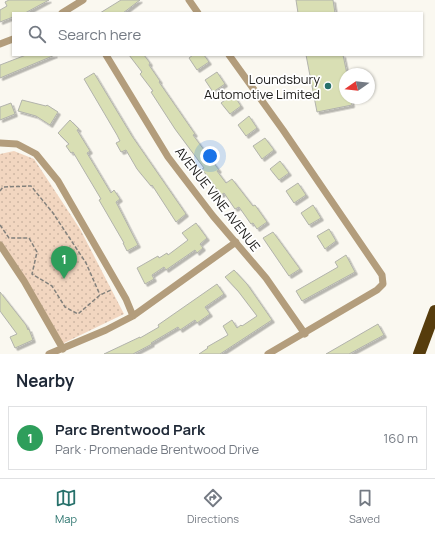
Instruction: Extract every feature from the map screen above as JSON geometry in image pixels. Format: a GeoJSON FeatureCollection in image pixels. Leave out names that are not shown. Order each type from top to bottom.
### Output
{"type":"FeatureCollection","features":[{"type":"Feature","properties":{"kind":"highway"},"geometry":{"type":"LineString","coordinates":[[419,354],[435,311]]}},
{"type":"Feature","properties":{"kind":"street"},"geometry":{"type":"LineString","coordinates":[[64,12],[83,0]]}},
{"type":"Feature","properties":{"kind":"street"},"geometry":{"type":"LineString","coordinates":[[189,0],[197,12]]}},
{"type":"Feature","properties":{"kind":"street"},"geometry":{"type":"LineString","coordinates":[[76,5],[80,12]]}},
{"type":"Feature","properties":{"kind":"street"},"geometry":{"type":"LineString","coordinates":[[0,44],[12,39]]}},
{"type":"Feature","properties":{"kind":"street","name":"AVENUE VINE AVENUE"},"geometry":{"type":"LineString","coordinates":[[107,56],[168,157],[213,216],[266,278],[304,334]]}},
{"type":"Feature","properties":{"kind":"street"},"geometry":{"type":"LineString","coordinates":[[230,56],[283,130],[382,274],[383,284],[377,290],[268,354]]}},
{"type":"Feature","properties":{"kind":"street"},"geometry":{"type":"LineString","coordinates":[[0,143],[17,144],[36,154],[58,181],[119,286],[133,316]]}},
{"type":"Feature","properties":{"kind":"street"},"geometry":{"type":"LineString","coordinates":[[49,354],[106,330],[133,316],[236,242]]}},
{"type":"Feature","properties":{"kind":"street"},"geometry":{"type":"LineString","coordinates":[[0,246],[24,281],[63,349]]}},
{"type":"Feature","properties":{"kind":"path"},"geometry":{"type":"LineString","coordinates":[[0,191],[3,187],[31,186],[53,213],[86,263],[100,295]]}},
{"type":"Feature","properties":{"kind":"path"},"geometry":{"type":"LineString","coordinates":[[0,224],[9,238],[29,238],[37,252],[32,274],[52,286],[65,307],[78,314],[100,295],[119,286]]}},
{"type":"Feature","properties":{"kind":"shaded area"},"geometry":{"type":"Polygon","coordinates":[[[14,151],[34,159],[80,229],[124,314],[62,344],[0,244],[0,154],[14,151]]]}},
{"type":"Feature","properties":{"kind":"building"},"geometry":{"type":"Polygon","coordinates":[[[9,0],[49,0],[27,12],[12,12],[12,17],[0,22],[0,10],[7,6],[5,2],[9,0]]]}},
{"type":"Feature","properties":{"kind":"building"},"geometry":{"type":"Polygon","coordinates":[[[121,0],[140,0],[124,12],[102,12],[121,0]]]}},
{"type":"Feature","properties":{"kind":"building"},"geometry":{"type":"Polygon","coordinates":[[[296,0],[333,0],[335,12],[298,12],[296,0]]]}},
{"type":"Feature","properties":{"kind":"building"},"geometry":{"type":"Polygon","coordinates":[[[23,56],[53,56],[0,78],[0,65],[23,56]]]}},
{"type":"Feature","properties":{"kind":"building"},"geometry":{"type":"Polygon","coordinates":[[[130,56],[145,56],[160,81],[159,82],[195,134],[193,135],[219,170],[217,171],[226,183],[232,179],[253,206],[255,205],[267,222],[257,229],[253,223],[251,224],[239,207],[235,209],[224,193],[221,195],[151,92],[153,91],[140,74],[142,72],[130,56]]]}},
{"type":"Feature","properties":{"kind":"building"},"geometry":{"type":"Polygon","coordinates":[[[192,56],[205,56],[209,62],[197,70],[189,58],[192,56]]]}},
{"type":"Feature","properties":{"kind":"building","name":"Loundsbury Automotive Limited"},"geometry":{"type":"Polygon","coordinates":[[[306,56],[343,56],[346,68],[339,68],[339,104],[352,105],[317,112],[306,56]]]}},
{"type":"Feature","properties":{"kind":"building"},"geometry":{"type":"Polygon","coordinates":[[[217,72],[225,84],[213,92],[205,80],[217,72]]]}},
{"type":"Feature","properties":{"kind":"building"},"geometry":{"type":"Polygon","coordinates":[[[94,73],[132,136],[186,214],[176,222],[152,185],[151,186],[137,169],[126,150],[121,152],[116,143],[120,141],[117,135],[84,79],[94,73]]]}},
{"type":"Feature","properties":{"kind":"building"},"geometry":{"type":"Polygon","coordinates":[[[233,94],[241,106],[230,114],[221,103],[233,94]]]}},
{"type":"Feature","properties":{"kind":"building"},"geometry":{"type":"Polygon","coordinates":[[[22,100],[47,105],[58,112],[50,125],[36,116],[18,111],[22,100]]]}},
{"type":"Feature","properties":{"kind":"building"},"geometry":{"type":"Polygon","coordinates":[[[11,103],[15,114],[0,120],[0,107],[11,103]]]}},
{"type":"Feature","properties":{"kind":"building"},"geometry":{"type":"Polygon","coordinates":[[[249,116],[257,128],[246,136],[238,125],[249,116]]]}},
{"type":"Feature","properties":{"kind":"building"},"geometry":{"type":"Polygon","coordinates":[[[70,120],[79,129],[77,130],[90,151],[87,153],[111,193],[114,190],[120,199],[116,202],[138,245],[127,251],[124,243],[99,200],[101,199],[73,152],[71,153],[66,146],[69,144],[58,133],[70,120]]]}},
{"type":"Feature","properties":{"kind":"building"},"geometry":{"type":"Polygon","coordinates":[[[265,138],[274,150],[262,159],[253,146],[265,138]]]}},
{"type":"Feature","properties":{"kind":"building"},"geometry":{"type":"Polygon","coordinates":[[[280,161],[289,173],[279,180],[270,169],[280,161]]]}},
{"type":"Feature","properties":{"kind":"building"},"geometry":{"type":"Polygon","coordinates":[[[298,183],[306,195],[294,203],[286,191],[298,183]]]}},
{"type":"Feature","properties":{"kind":"building"},"geometry":{"type":"Polygon","coordinates":[[[313,205],[321,218],[309,225],[301,213],[313,205]]]}},
{"type":"Feature","properties":{"kind":"building"},"geometry":{"type":"Polygon","coordinates":[[[196,223],[207,238],[200,244],[203,248],[197,253],[195,250],[166,270],[164,267],[152,275],[154,279],[145,284],[137,268],[158,256],[159,258],[167,253],[168,255],[188,240],[182,233],[196,223]]]}},
{"type":"Feature","properties":{"kind":"building"},"geometry":{"type":"Polygon","coordinates":[[[329,229],[336,241],[325,249],[317,236],[329,229]]]}},
{"type":"Feature","properties":{"kind":"building"},"geometry":{"type":"Polygon","coordinates":[[[273,232],[300,269],[289,276],[263,238],[273,232]]]}},
{"type":"Feature","properties":{"kind":"building"},"geometry":{"type":"Polygon","coordinates":[[[346,255],[355,272],[302,301],[296,291],[338,267],[335,262],[346,255]]]}},
{"type":"Feature","properties":{"kind":"building"},"geometry":{"type":"Polygon","coordinates":[[[234,270],[247,284],[272,320],[220,354],[199,354],[208,348],[207,347],[228,335],[223,326],[232,320],[237,328],[257,316],[225,277],[234,270]]]}},
{"type":"Feature","properties":{"kind":"building"},"geometry":{"type":"Polygon","coordinates":[[[217,284],[224,294],[205,307],[210,314],[197,323],[195,320],[180,330],[178,327],[151,343],[152,344],[133,354],[104,354],[140,338],[159,327],[158,325],[217,284]]]}},
{"type":"Feature","properties":{"kind":"building"},"geometry":{"type":"Polygon","coordinates":[[[0,292],[26,325],[28,330],[29,329],[33,340],[15,348],[10,337],[17,334],[0,311],[0,292]]]}},
{"type":"Feature","properties":{"kind":"building"},"geometry":{"type":"Polygon","coordinates":[[[378,324],[384,335],[349,354],[326,354],[378,324]]]}},
{"type":"Feature","properties":{"kind":"place","name":"Loundsbury Automotive Limited"},"geometry":{"type":"Point","coordinates":[328,86]}},
{"type":"Feature","properties":{"kind":"place","name":"Parc Brentwood Park"},"geometry":{"type":"Point","coordinates":[64,279]}}]}
